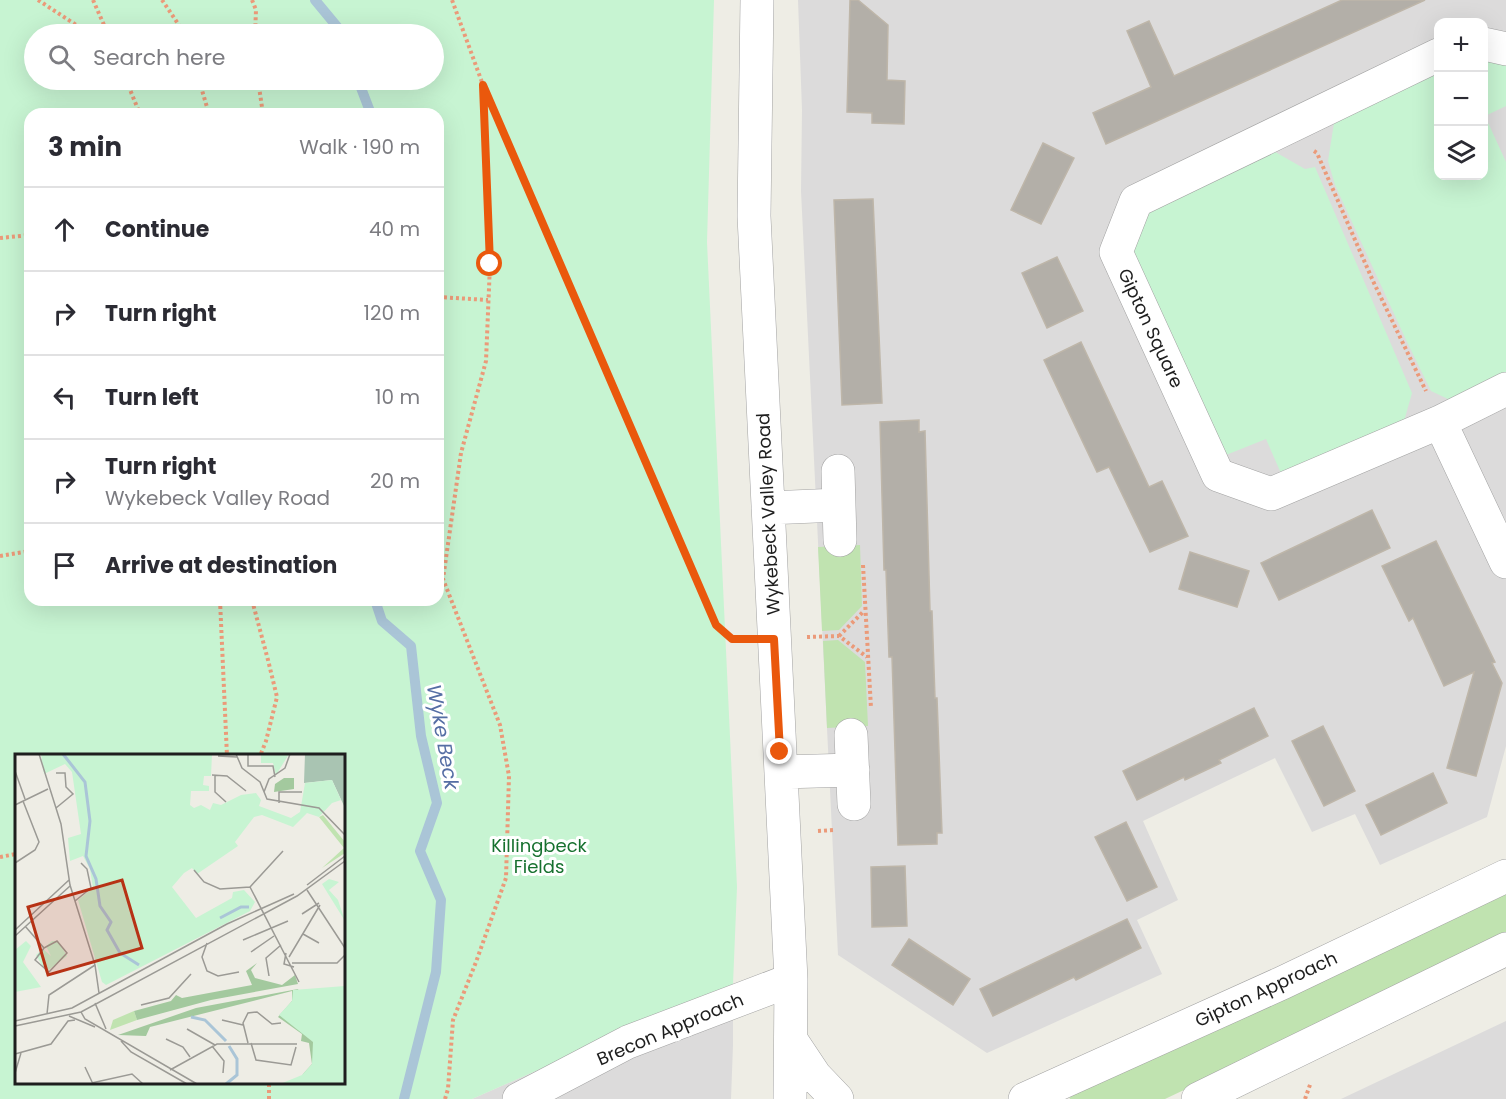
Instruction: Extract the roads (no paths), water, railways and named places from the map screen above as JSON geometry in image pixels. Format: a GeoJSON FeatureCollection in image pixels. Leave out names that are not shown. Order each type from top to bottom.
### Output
{"type":"FeatureCollection","features":[{"type":"Feature","properties":{"kind":"street","name":"Wykebeck Valley Road"},"geometry":{"type":"LineString","coordinates":[[758,0],[754,216],[791,980],[790,1099]]}},
{"type":"Feature","properties":{"kind":"street"},"geometry":{"type":"LineString","coordinates":[[1488,45],[1506,49]]}},
{"type":"Feature","properties":{"kind":"street","name":"Gipton Square"},"geometry":{"type":"LineString","coordinates":[[1434,57],[1136,201],[1116,252],[1218,475],[1271,494],[1440,422],[1506,389]]}},
{"type":"Feature","properties":{"kind":"street"},"geometry":{"type":"LineString","coordinates":[[1440,422],[1506,562]]}},
{"type":"Feature","properties":{"kind":"street"},"geometry":{"type":"LineString","coordinates":[[838,471],[840,540]]}},
{"type":"Feature","properties":{"kind":"street"},"geometry":{"type":"LineString","coordinates":[[768,508],[839,505]]}},
{"type":"Feature","properties":{"kind":"street"},"geometry":{"type":"LineString","coordinates":[[847,817],[861,724]]}},
{"type":"Feature","properties":{"kind":"street"},"geometry":{"type":"LineString","coordinates":[[781,772],[853,770]]}},
{"type":"Feature","properties":{"kind":"street","name":"Gipton Approach"},"geometry":{"type":"LineString","coordinates":[[1025,1099],[1282,984],[1506,876]]}},
{"type":"Feature","properties":{"kind":"street"},"geometry":{"type":"LineString","coordinates":[[1198,1099],[1503,959]]}},
{"type":"Feature","properties":{"kind":"street","name":"Brecon Approach"},"geometry":{"type":"LineString","coordinates":[[519,1099],[628,1042],[791,980]]}},
{"type":"Feature","properties":{"kind":"street"},"geometry":{"type":"LineString","coordinates":[[791,1040],[815,1076],[837,1099]]}},
{"type":"Feature","properties":{"kind":"waterway","name":"Wyke Beck"},"geometry":{"type":"LineString","coordinates":[[315,0],[335,24]]}},
{"type":"Feature","properties":{"kind":"waterway","name":"Wyke Beck"},"geometry":{"type":"LineString","coordinates":[[362,90],[369,108]]}},
{"type":"Feature","properties":{"kind":"waterway","name":"Wyke Beck"},"geometry":{"type":"LineString","coordinates":[[377,606],[382,621],[411,646],[421,736],[437,803],[420,851],[441,900],[436,972],[404,1099]]}},
{"type":"Feature","properties":{"kind":"park label","name":"Killingbeck Fields"},"geometry":{"type":"Point","coordinates":[539,855]}}]}
